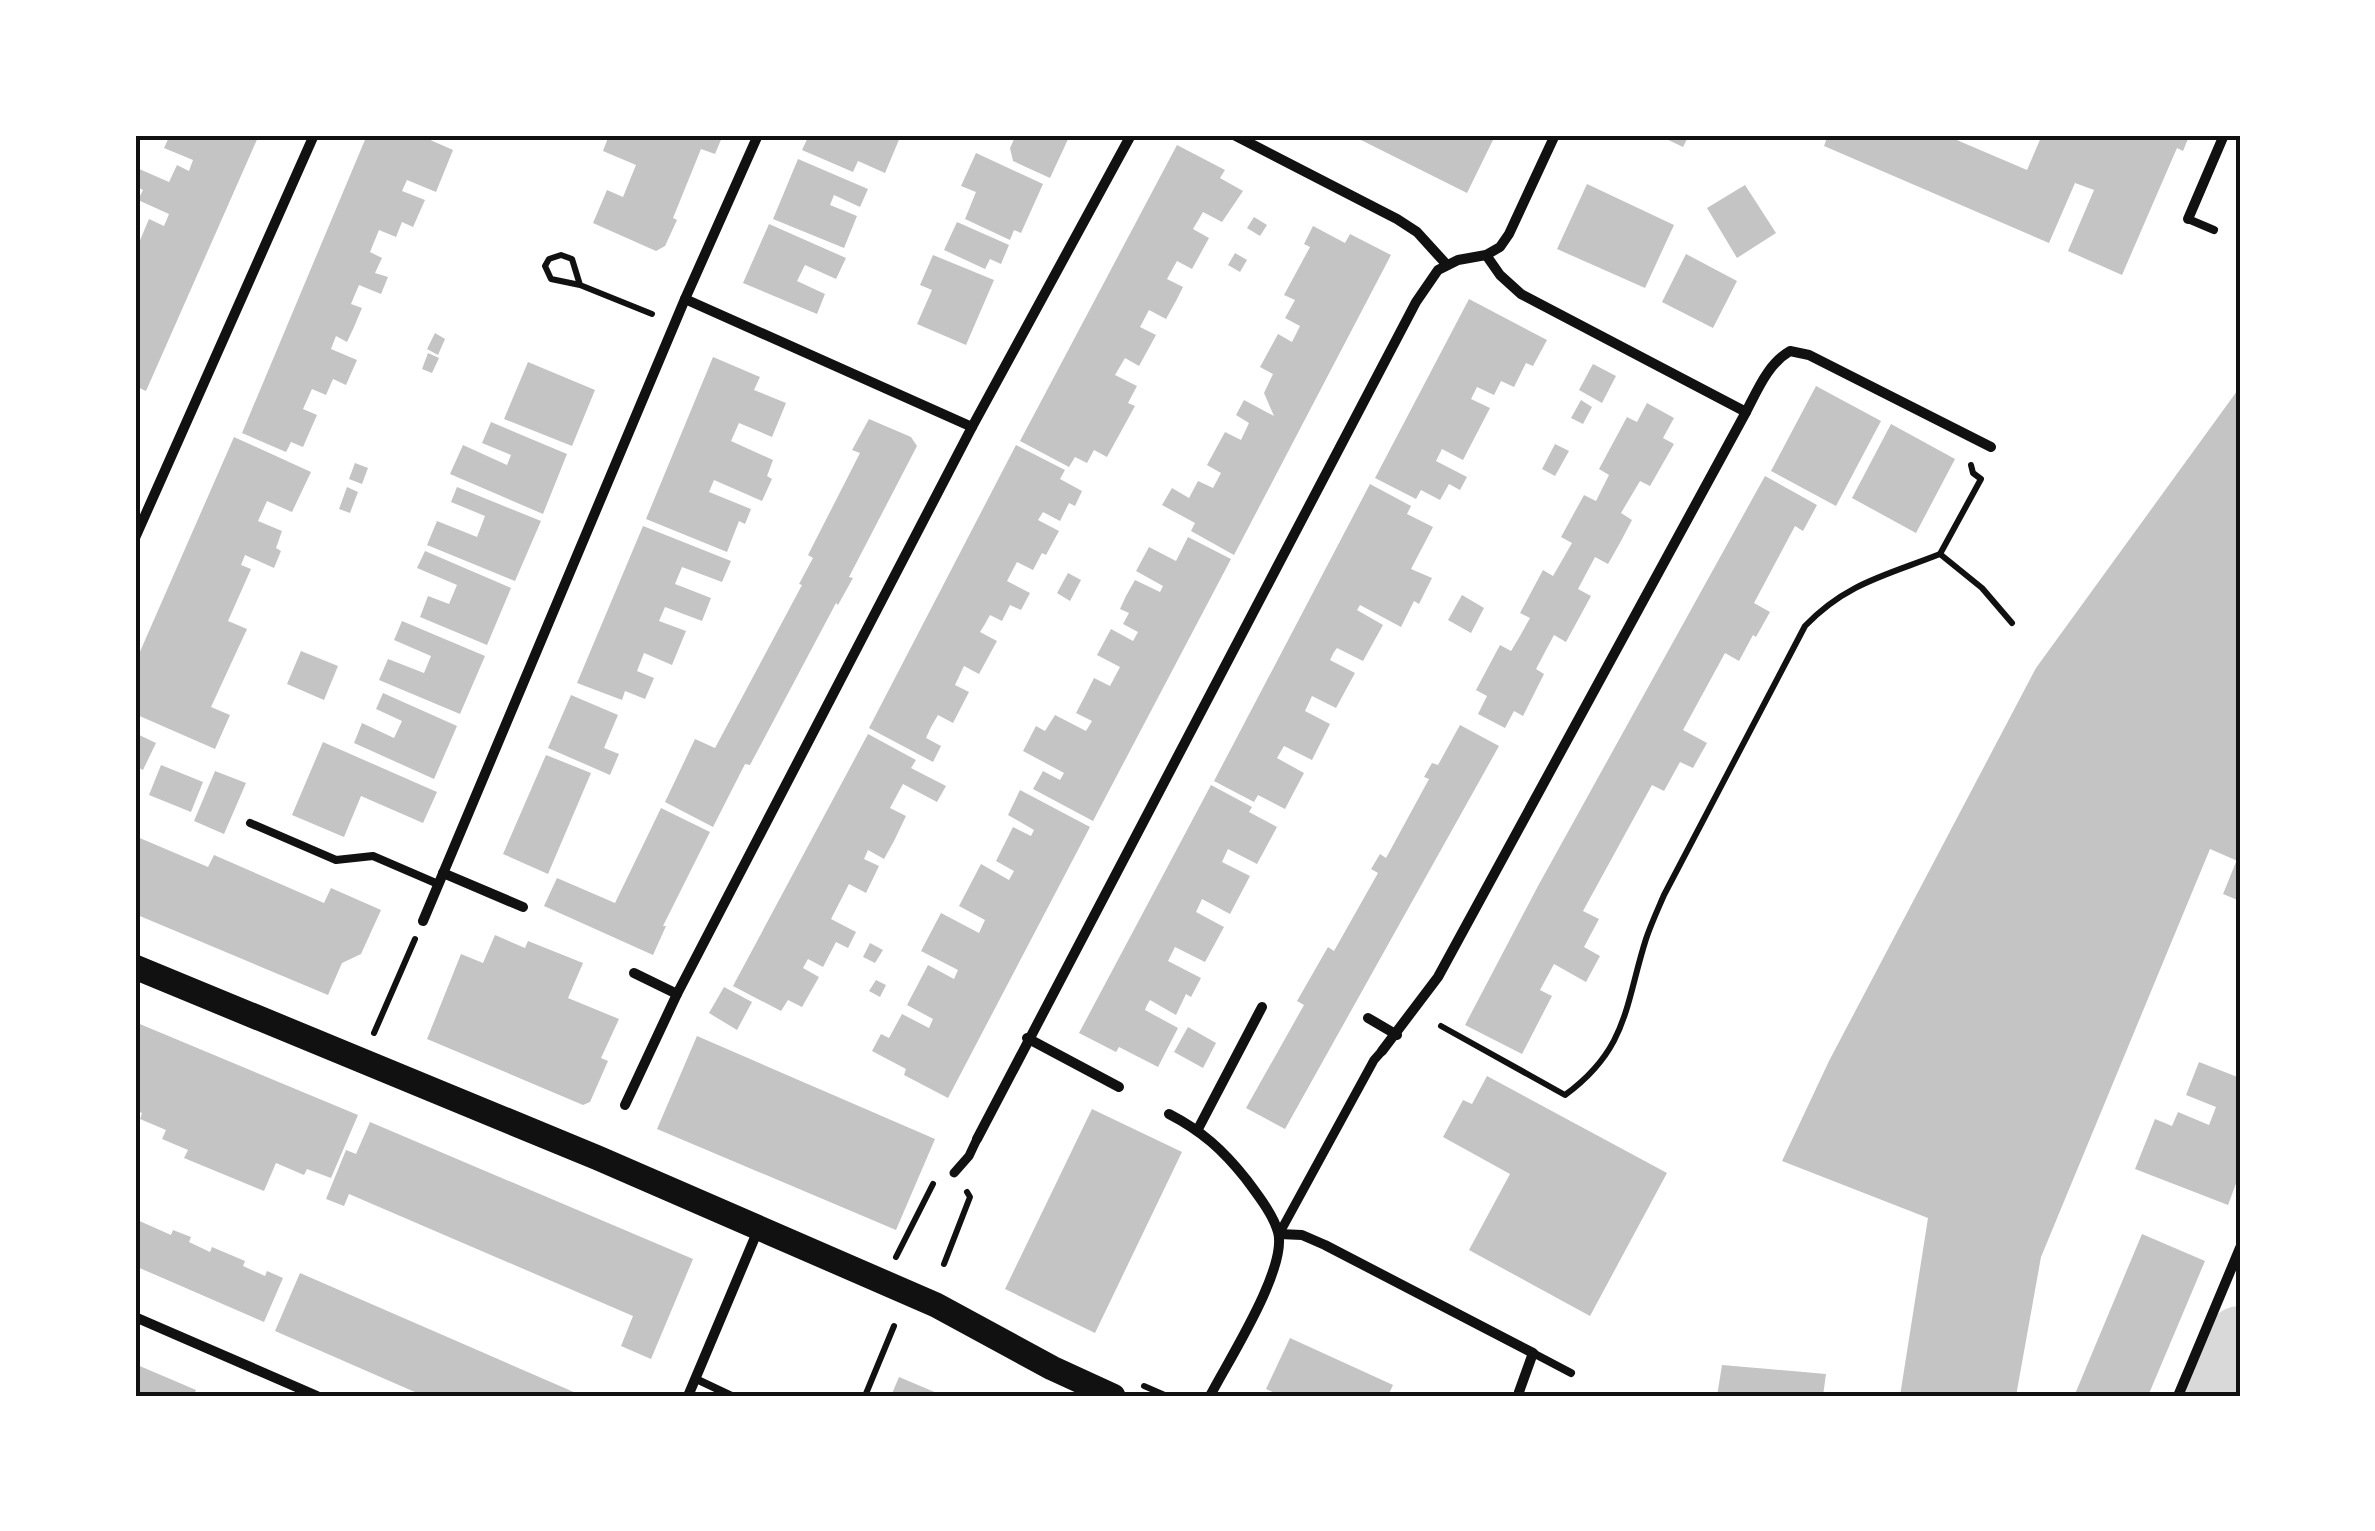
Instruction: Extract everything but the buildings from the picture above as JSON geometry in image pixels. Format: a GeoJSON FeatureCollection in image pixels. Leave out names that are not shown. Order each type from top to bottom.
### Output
{"type":"FeatureCollection","features":[{"type":"Feature","properties":{"kind":"main road"},"geometry":{"type":"LineString","coordinates":[[135,967],[598,1158],[936,1305],[1113,1396]]}},
{"type":"Feature","properties":{"kind":"street"},"geometry":{"type":"LineString","coordinates":[[135,538],[314,135]]}},
{"type":"Feature","properties":{"kind":"street"},"geometry":{"type":"LineString","coordinates":[[423,921],[758,135]]}},
{"type":"Feature","properties":{"kind":"street"},"geometry":{"type":"LineString","coordinates":[[625,1105],[677,994],[972,427],[1131,135]]}},
{"type":"Feature","properties":{"kind":"street"},"geometry":{"type":"LineString","coordinates":[[1234,135],[1396,219],[1417,232],[1447,264]]}},
{"type":"Feature","properties":{"kind":"street"},"geometry":{"type":"LineString","coordinates":[[954,1173],[969,1156],[1027,1038],[1416,302],[1438,270],[1447,264],[1500,247],[1510,234],[1555,135]]}},
{"type":"Feature","properties":{"kind":"street"},"geometry":{"type":"LineString","coordinates":[[2188,219],[2224,135]]}},
{"type":"Feature","properties":{"kind":"street"},"geometry":{"type":"LineString","coordinates":[[1486,254],[1521,294],[1746,412]]}},
{"type":"Feature","properties":{"kind":"street"},"geometry":{"type":"LineString","coordinates":[[685,299],[972,427]]}},
{"type":"Feature","properties":{"kind":"street"},"geometry":{"type":"LineString","coordinates":[[1210,1396],[1272,1280],[1279,1234],[1374,1060],[1438,977],[1778,358],[1790,351],[1809,355],[1991,448]]}},
{"type":"Feature","properties":{"kind":"street"},"geometry":{"type":"LineString","coordinates":[[440,878],[522,907]]}},
{"type":"Feature","properties":{"kind":"street"},"geometry":{"type":"LineString","coordinates":[[634,973],[677,994]]}},
{"type":"Feature","properties":{"kind":"street"},"geometry":{"type":"LineString","coordinates":[[1198,1128],[1262,1006]]}},
{"type":"Feature","properties":{"kind":"street"},"geometry":{"type":"LineString","coordinates":[[1368,1018],[1397,1034]]}},
{"type":"Feature","properties":{"kind":"street"},"geometry":{"type":"LineString","coordinates":[[1027,1038],[1118,1087]]}},
{"type":"Feature","properties":{"kind":"street"},"geometry":{"type":"LineString","coordinates":[[1169,1114],[1198,1128],[1224,1150],[1259,1196],[1279,1234]]}},
{"type":"Feature","properties":{"kind":"street"},"geometry":{"type":"LineString","coordinates":[[688,1396],[759,1229]]}},
{"type":"Feature","properties":{"kind":"street"},"geometry":{"type":"LineString","coordinates":[[1279,1234],[1302,1234],[1533,1354],[1519,1394]]}},
{"type":"Feature","properties":{"kind":"street"},"geometry":{"type":"LineString","coordinates":[[2178,1396],[2240,1248]]}},
{"type":"Feature","properties":{"kind":"street"},"geometry":{"type":"LineString","coordinates":[[135,1317],[317,1396]]}},
{"type":"Feature","properties":{"kind":"lane"},"geometry":{"type":"LineString","coordinates":[[2188,219],[2214,230]]}},
{"type":"Feature","properties":{"kind":"lane"},"geometry":{"type":"LineString","coordinates":[[250,823],[336,860],[373,856],[440,878]]}},
{"type":"Feature","properties":{"kind":"lane"},"geometry":{"type":"LineString","coordinates":[[1533,1354],[1571,1373]]}},
{"type":"Feature","properties":{"kind":"lane"},"geometry":{"type":"LineString","coordinates":[[696,1379],[732,1396]]}},
{"type":"Feature","properties":{"kind":"path"},"geometry":{"type":"LineString","coordinates":[[580,284],[572,259],[561,255],[549,258],[545,266],[551,278],[580,284],[653,315]]}},
{"type":"Feature","properties":{"kind":"path"},"geometry":{"type":"LineString","coordinates":[[1442,1026],[1564,1095],[1584,1081],[1602,1060],[1628,1014],[1646,938],[1664,895],[1805,626],[1821,609],[1854,586],[1940,554],[1982,479],[1973,473],[1970,463]]}},
{"type":"Feature","properties":{"kind":"path"},"geometry":{"type":"LineString","coordinates":[[1940,554],[1982,588],[2012,624]]}},
{"type":"Feature","properties":{"kind":"path"},"geometry":{"type":"LineString","coordinates":[[362,1062],[423,921]]}},
{"type":"Feature","properties":{"kind":"path"},"geometry":{"type":"LineString","coordinates":[[901,1247],[936,1178],[954,1173],[970,1196],[944,1264]]}},
{"type":"Feature","properties":{"kind":"path"},"geometry":{"type":"LineString","coordinates":[[866,1396],[894,1326]]}},
{"type":"Feature","properties":{"kind":"waterway"},"geometry":{"type":"LineString","coordinates":[[2219,1396],[2240,1341]]}}]}
